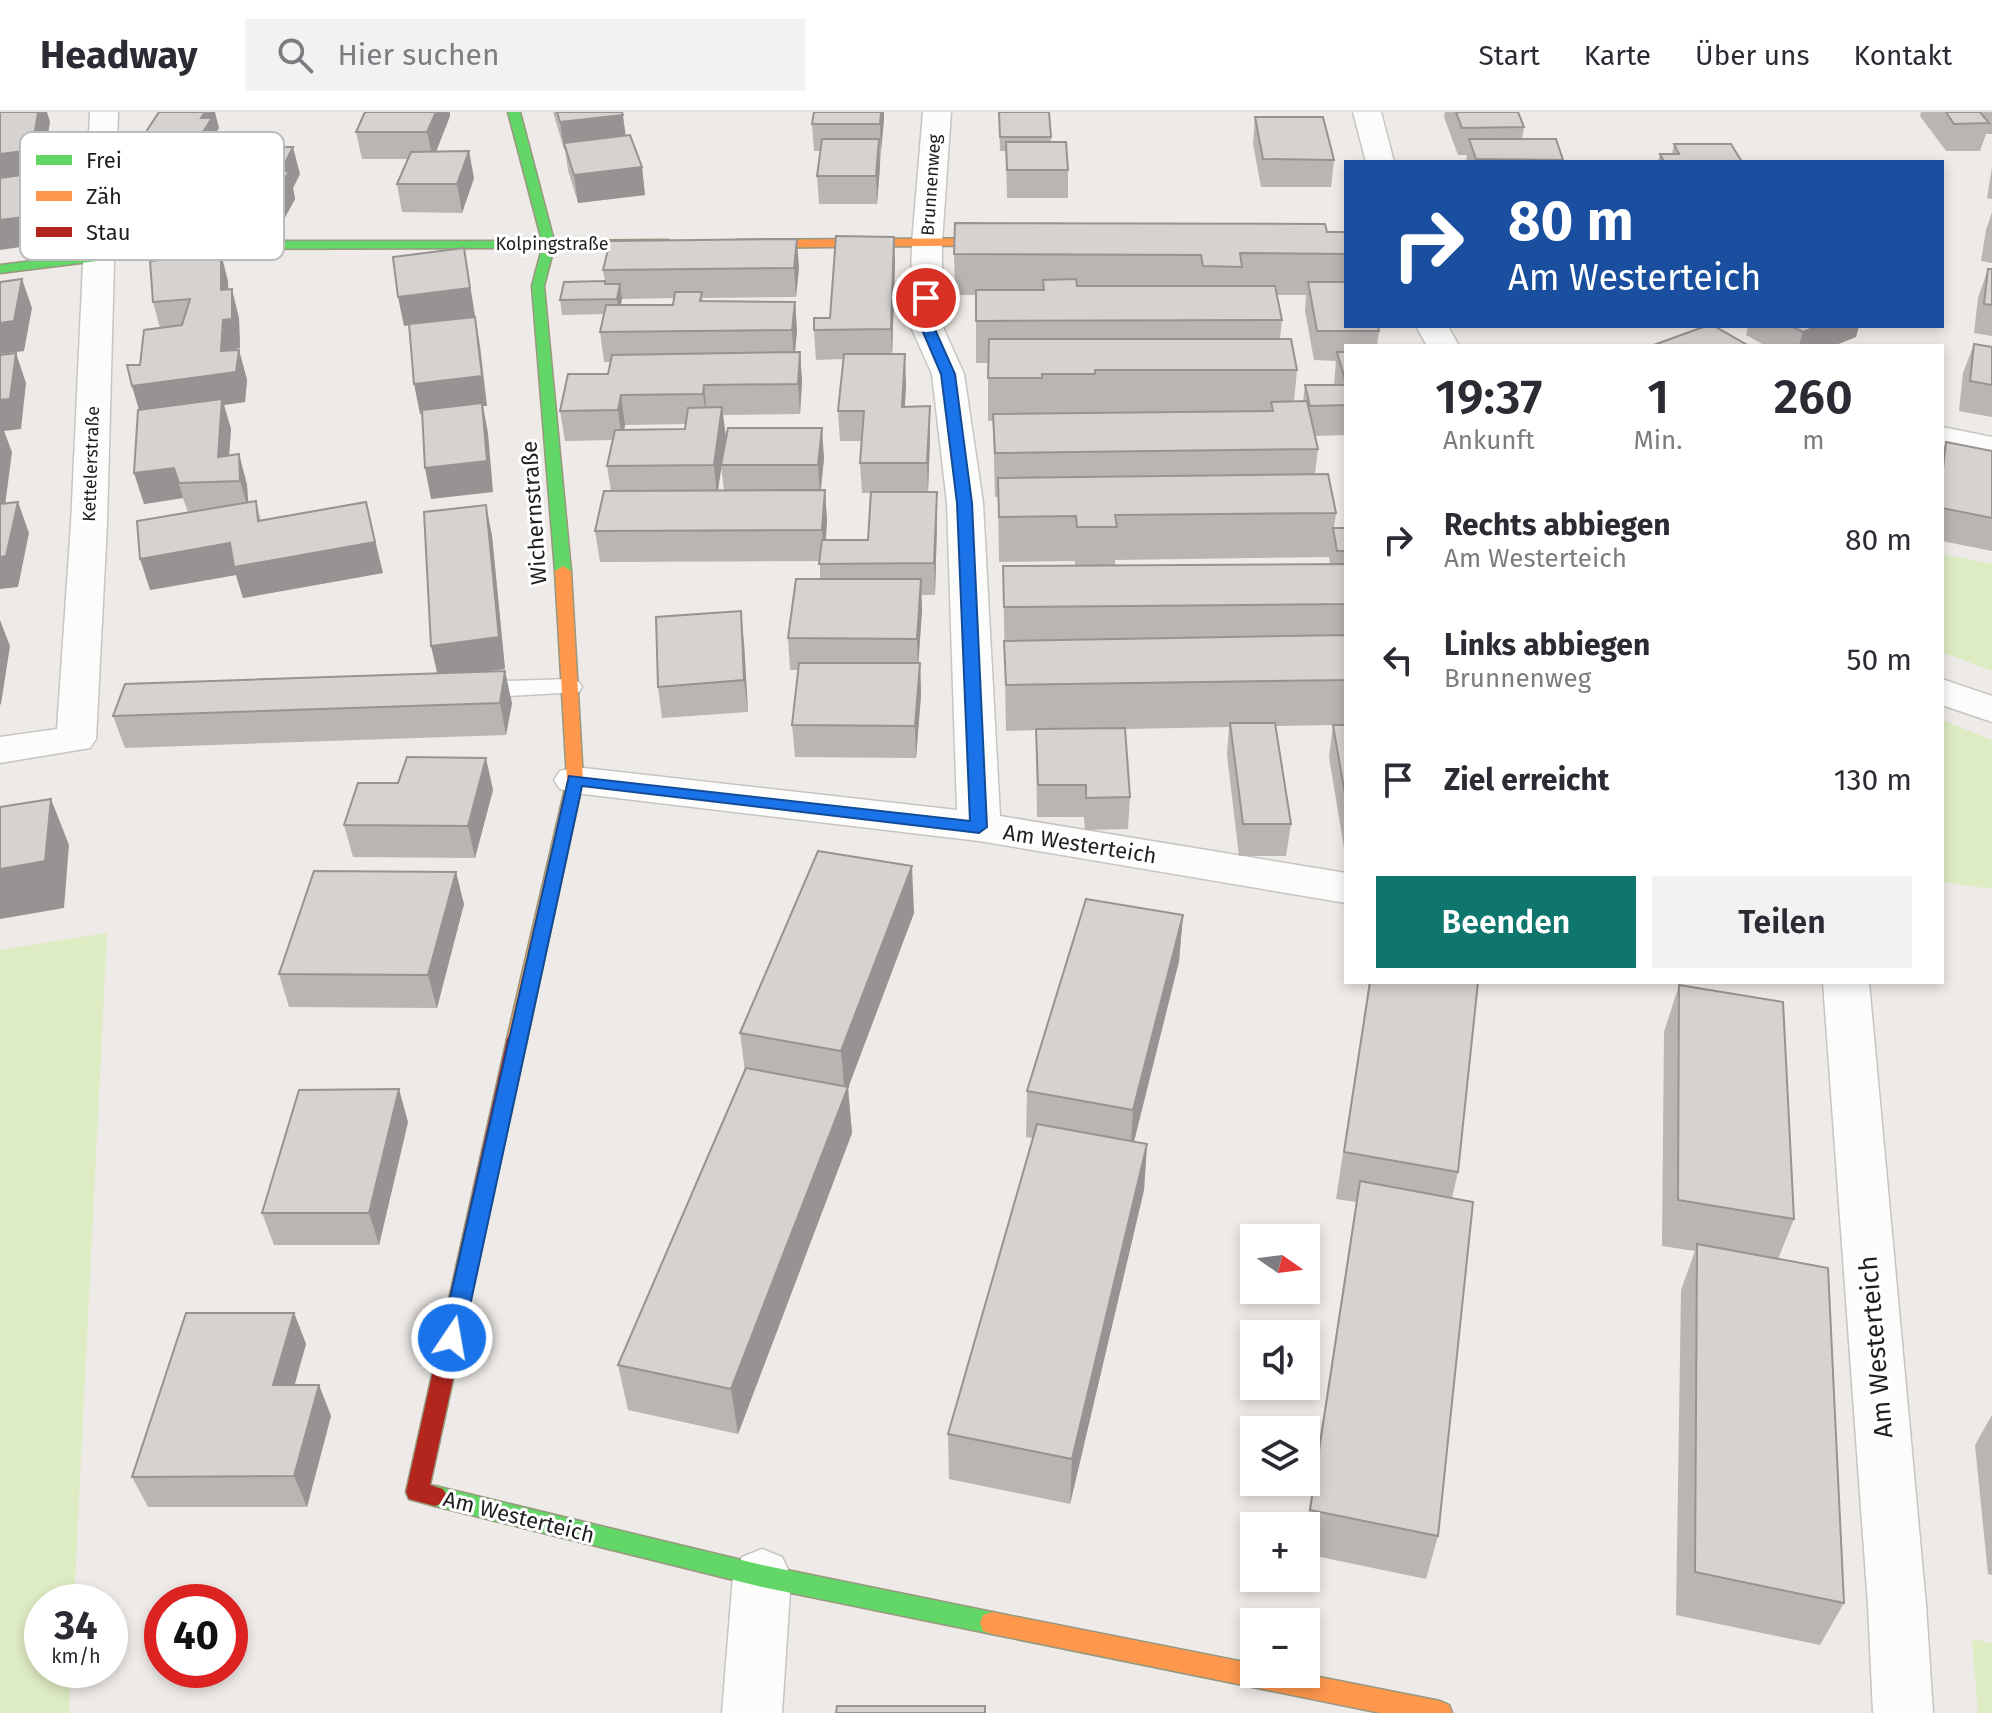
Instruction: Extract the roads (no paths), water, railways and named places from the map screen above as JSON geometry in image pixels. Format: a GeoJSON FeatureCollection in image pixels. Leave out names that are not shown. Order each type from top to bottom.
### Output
{"type":"FeatureCollection","features":[{"type":"Feature","properties":{"kind":"street","name":"Kettelerstraße"},"geometry":{"type":"LineString","coordinates":[[103,132],[104,112]]}},
{"type":"Feature","properties":{"kind":"street"},"geometry":{"type":"LineString","coordinates":[[514,112],[549,244]]}},
{"type":"Feature","properties":{"kind":"street","name":"Brunnenweg"},"geometry":{"type":"LineString","coordinates":[[937,112],[927,243],[926,325],[948,374],[965,503],[979,827]]}},
{"type":"Feature","properties":{"kind":"street"},"geometry":{"type":"LineString","coordinates":[[1367,112],[1379,160]]}},
{"type":"Feature","properties":{"kind":"street"},"geometry":{"type":"LineString","coordinates":[[722,244],[1036,242]]}},
{"type":"Feature","properties":{"kind":"street","name":"Wichernstraße"},"geometry":{"type":"LineString","coordinates":[[549,244],[538,286],[560,510],[575,780]]}},
{"type":"Feature","properties":{"kind":"street","name":"Kolpingstraße"},"geometry":{"type":"LineString","coordinates":[[284,245],[691,244]]}},
{"type":"Feature","properties":{"kind":"street","name":"Kolpingstraße"},"geometry":{"type":"LineString","coordinates":[[0,269],[73,260]]}},
{"type":"Feature","properties":{"kind":"street","name":"Kettelerstraße"},"geometry":{"type":"LineString","coordinates":[[0,750],[76,739],[89,524],[97,260]]}},
{"type":"Feature","properties":{"kind":"street"},"geometry":{"type":"LineString","coordinates":[[1944,437],[1992,447]]}},
{"type":"Feature","properties":{"kind":"street"},"geometry":{"type":"LineString","coordinates":[[1944,692],[1992,710]]}},
{"type":"Feature","properties":{"kind":"street","name":"Am Westerteich"},"geometry":{"type":"LineString","coordinates":[[1344,888],[979,827],[575,780],[417,1492],[762,1576],[1440,1713]]}},
{"type":"Feature","properties":{"kind":"street","name":"Am Westerteich"},"geometry":{"type":"LineString","coordinates":[[1846,984],[1903,1713]]}},
{"type":"Feature","properties":{"kind":"street"},"geometry":{"type":"LineString","coordinates":[[752,1713],[762,1576]]}},
{"type":"Feature","properties":{"kind":"lane"},"geometry":{"type":"LineString","coordinates":[[445,691],[570,687]]}}]}
